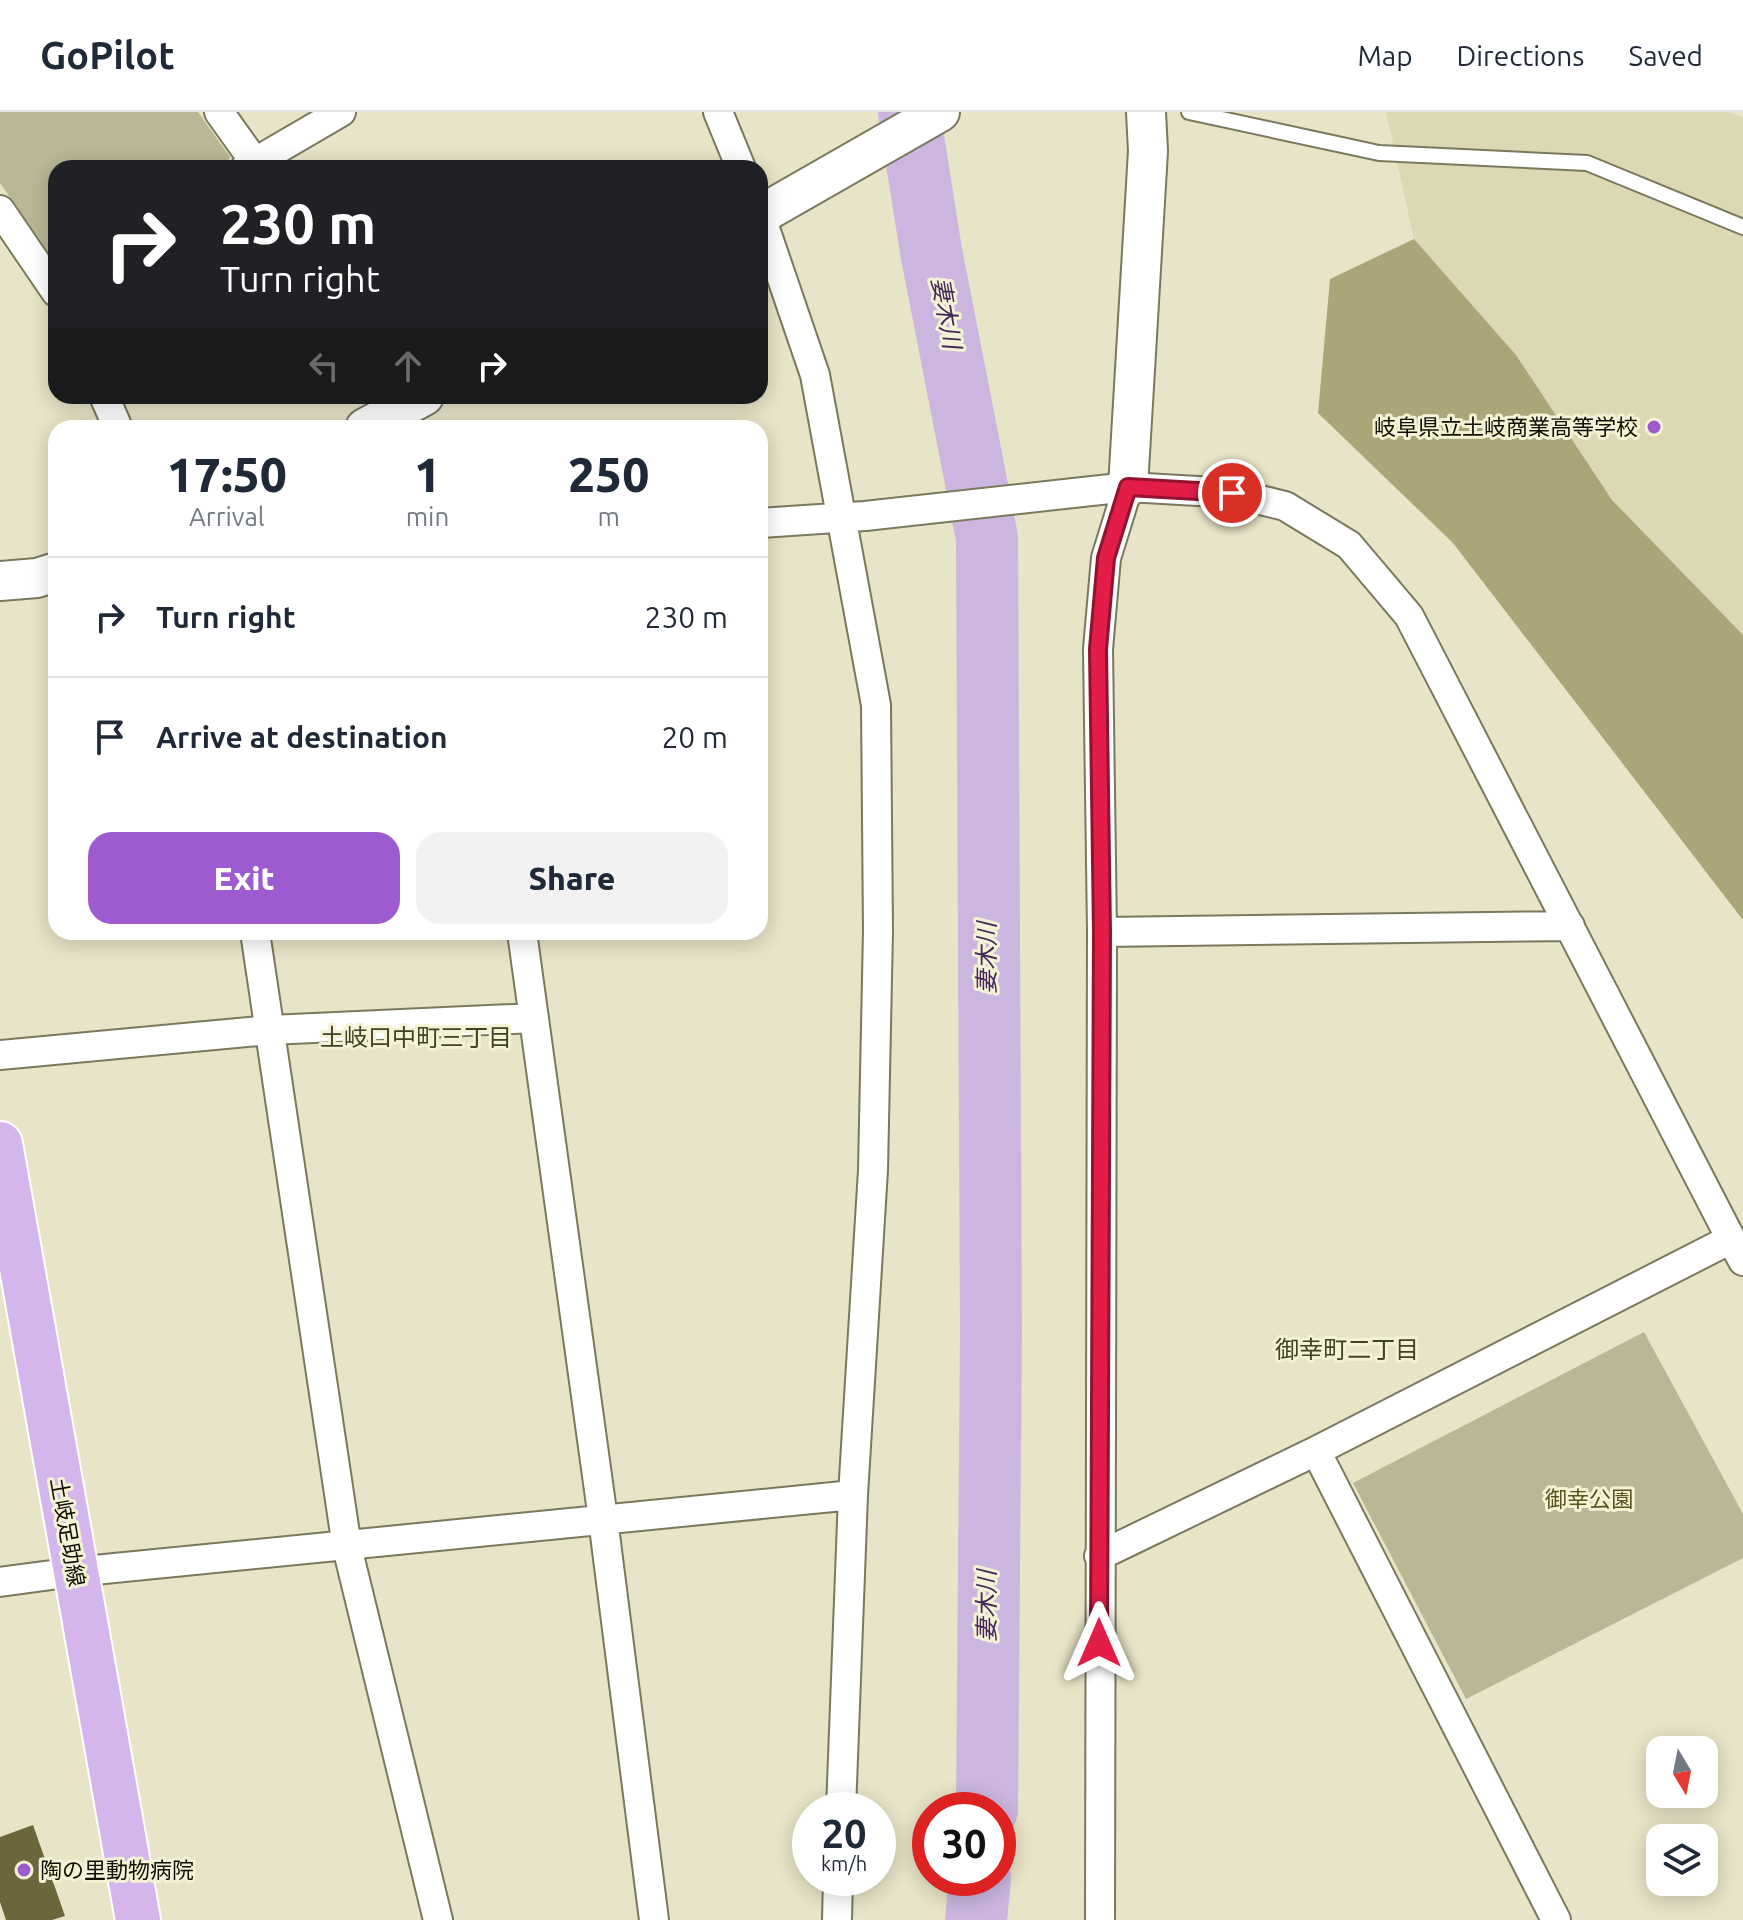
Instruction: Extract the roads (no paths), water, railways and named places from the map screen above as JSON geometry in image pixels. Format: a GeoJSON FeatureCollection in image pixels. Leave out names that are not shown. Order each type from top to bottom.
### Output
{"type":"FeatureCollection","features":[{"type":"Feature","properties":{"kind":"main road","name":"土岐足助線"},"geometry":{"type":"LineString","coordinates":[[0,1144],[138,1920]]}},
{"type":"Feature","properties":{"kind":"street"},"geometry":{"type":"LineString","coordinates":[[219,112],[249,160]]}},
{"type":"Feature","properties":{"kind":"street"},"geometry":{"type":"LineString","coordinates":[[263,160],[341,112]]}},
{"type":"Feature","properties":{"kind":"street"},"geometry":{"type":"LineString","coordinates":[[718,112],[738,160]]}},
{"type":"Feature","properties":{"kind":"street"},"geometry":{"type":"LineString","coordinates":[[768,210],[940,112]]}},
{"type":"Feature","properties":{"kind":"street"},"geometry":{"type":"LineString","coordinates":[[1100,1920],[1102,932],[1098,649],[1110,488],[1148,151],[1146,112]]}},
{"type":"Feature","properties":{"kind":"street"},"geometry":{"type":"LineString","coordinates":[[0,210],[48,275]]}},
{"type":"Feature","properties":{"kind":"street"},"geometry":{"type":"LineString","coordinates":[[768,218],[854,517],[876,705],[873,1170],[853,1495],[842,1792]]}},
{"type":"Feature","properties":{"kind":"street"},"geometry":{"type":"LineString","coordinates":[[381,420],[407,407]]}},
{"type":"Feature","properties":{"kind":"street"},"geometry":{"type":"LineString","coordinates":[[768,522],[854,517],[1110,488],[1232,493],[1285,506],[1349,545],[1409,616],[1737,1250],[1099,1556]]}},
{"type":"Feature","properties":{"kind":"street"},"geometry":{"type":"LineString","coordinates":[[0,581],[48,575]]}},
{"type":"Feature","properties":{"kind":"street"},"geometry":{"type":"LineString","coordinates":[[1102,932],[1570,926]]}},
{"type":"Feature","properties":{"kind":"street"},"geometry":{"type":"LineString","coordinates":[[256,940],[347,1547],[438,1920]]}},
{"type":"Feature","properties":{"kind":"street"},"geometry":{"type":"LineString","coordinates":[[523,940],[603,1519],[654,1920]]}},
{"type":"Feature","properties":{"kind":"street"},"geometry":{"type":"LineString","coordinates":[[0,1055],[270,1030],[534,1018]]}},
{"type":"Feature","properties":{"kind":"street"},"geometry":{"type":"LineString","coordinates":[[1316,1451],[1556,1920]]}},
{"type":"Feature","properties":{"kind":"street"},"geometry":{"type":"LineString","coordinates":[[0,1582],[74,1572],[853,1495]]}},
{"type":"Feature","properties":{"kind":"street"},"geometry":{"type":"LineString","coordinates":[[837,1920],[838,1896]]}},
{"type":"Feature","properties":{"kind":"lane"},"geometry":{"type":"LineString","coordinates":[[1189,112],[1379,153],[1587,163],[1743,227]]}},
{"type":"Feature","properties":{"kind":"waterway","name":"妻木川"},"geometry":{"type":"LineString","coordinates":[[909,112],[931,251],[987,538],[991,1333],[987,1792]]}},
{"type":"Feature","properties":{"kind":"waterway","name":"妻木川"},"geometry":{"type":"LineString","coordinates":[[976,1920],[978,1896]]}},
{"type":"Feature","properties":{"kind":"place","name":"岐阜県立土岐商業高等学校"},"geometry":{"type":"Point","coordinates":[1654,427]}},
{"type":"Feature","properties":{"kind":"place","name":"陶の里動物病院"},"geometry":{"type":"Point","coordinates":[24,1870]}},
{"type":"Feature","properties":{"kind":"district","name":"土岐口中町三丁目"},"geometry":{"type":"Point","coordinates":[416,1038]}},
{"type":"Feature","properties":{"kind":"district","name":"御幸町二丁目"},"geometry":{"type":"Point","coordinates":[1347,1350]}},
{"type":"Feature","properties":{"kind":"park label","name":"御幸公園"},"geometry":{"type":"Point","coordinates":[1589,1499]}}]}
